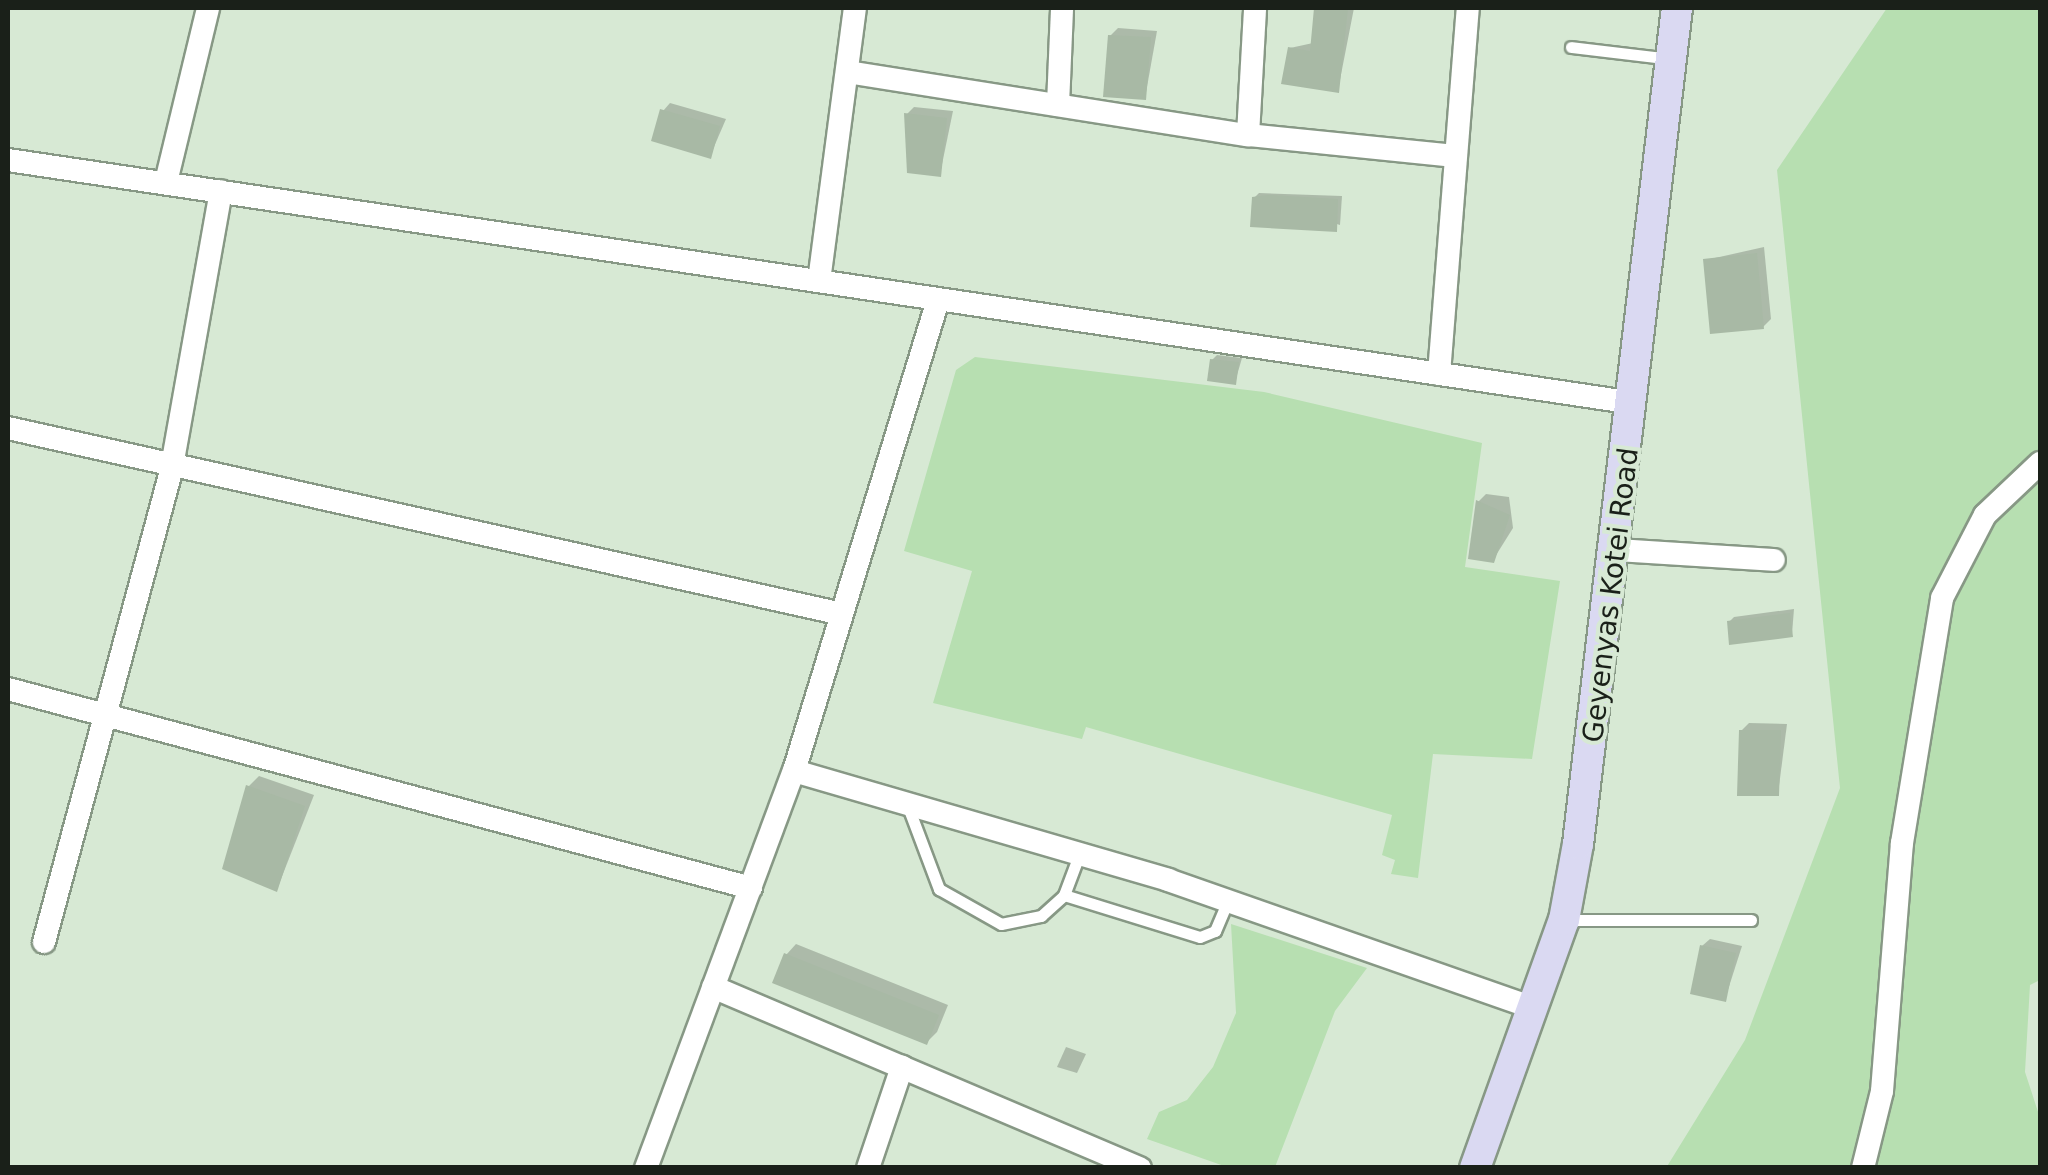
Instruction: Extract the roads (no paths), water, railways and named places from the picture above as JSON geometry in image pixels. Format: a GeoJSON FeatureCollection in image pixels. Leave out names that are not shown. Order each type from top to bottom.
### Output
{"type":"FeatureCollection","features":[{"type":"Feature","properties":{"kind":"street"},"geometry":{"type":"LineString","coordinates":[[166,182],[208,8]]}},
{"type":"Feature","properties":{"kind":"street"},"geometry":{"type":"LineString","coordinates":[[819,282],[854,8]]}},
{"type":"Feature","properties":{"kind":"street"},"geometry":{"type":"LineString","coordinates":[[1058,105],[1062,8]]}},
{"type":"Feature","properties":{"kind":"street"},"geometry":{"type":"LineString","coordinates":[[1248,135],[1256,8]]}},
{"type":"Feature","properties":{"kind":"street"},"geometry":{"type":"LineString","coordinates":[[1440,374],[1468,8]]}},
{"type":"Feature","properties":{"kind":"street","name":"Geyenyas Kotei Road"},"geometry":{"type":"LineString","coordinates":[[1475,1168],[1564,920],[1616,550],[1677,8]]}},
{"type":"Feature","properties":{"kind":"street"},"geometry":{"type":"LineString","coordinates":[[848,72],[1248,135],[1454,156]]}},
{"type":"Feature","properties":{"kind":"street"},"geometry":{"type":"LineString","coordinates":[[8,160],[1634,402]]}},
{"type":"Feature","properties":{"kind":"street"},"geometry":{"type":"LineString","coordinates":[[44,942],[110,720],[172,466],[221,191]]}},
{"type":"Feature","properties":{"kind":"street"},"geometry":{"type":"LineString","coordinates":[[646,1168],[794,771],[838,613],[938,300]]}},
{"type":"Feature","properties":{"kind":"street"},"geometry":{"type":"LineString","coordinates":[[8,428],[838,613]]}},
{"type":"Feature","properties":{"kind":"street"},"geometry":{"type":"LineString","coordinates":[[1863,1168],[1882,1091],[1902,843],[1942,598],[1985,515],[2040,462]]}},
{"type":"Feature","properties":{"kind":"street"},"geometry":{"type":"LineString","coordinates":[[1616,550],[1774,560]]}},
{"type":"Feature","properties":{"kind":"street"},"geometry":{"type":"LineString","coordinates":[[8,689],[110,720],[751,888]]}},
{"type":"Feature","properties":{"kind":"street"},"geometry":{"type":"LineString","coordinates":[[794,771],[1228,901],[1534,1008]]}},
{"type":"Feature","properties":{"kind":"street"},"geometry":{"type":"LineString","coordinates":[[713,987],[1140,1168]]}},
{"type":"Feature","properties":{"kind":"street"},"geometry":{"type":"LineString","coordinates":[[868,1168],[902,1067]]}},
{"type":"Feature","properties":{"kind":"lane"},"geometry":{"type":"LineString","coordinates":[[1571,47],[1672,59]]}},
{"type":"Feature","properties":{"kind":"lane"},"geometry":{"type":"LineString","coordinates":[[907,804],[946,898],[1016,926],[1064,895],[1079,854]]}},
{"type":"Feature","properties":{"kind":"lane"},"geometry":{"type":"LineString","coordinates":[[1064,895],[1200,937],[1216,931],[1228,901]]}},
{"type":"Feature","properties":{"kind":"lane"},"geometry":{"type":"LineString","coordinates":[[1564,920],[1751,920]]}}]}
